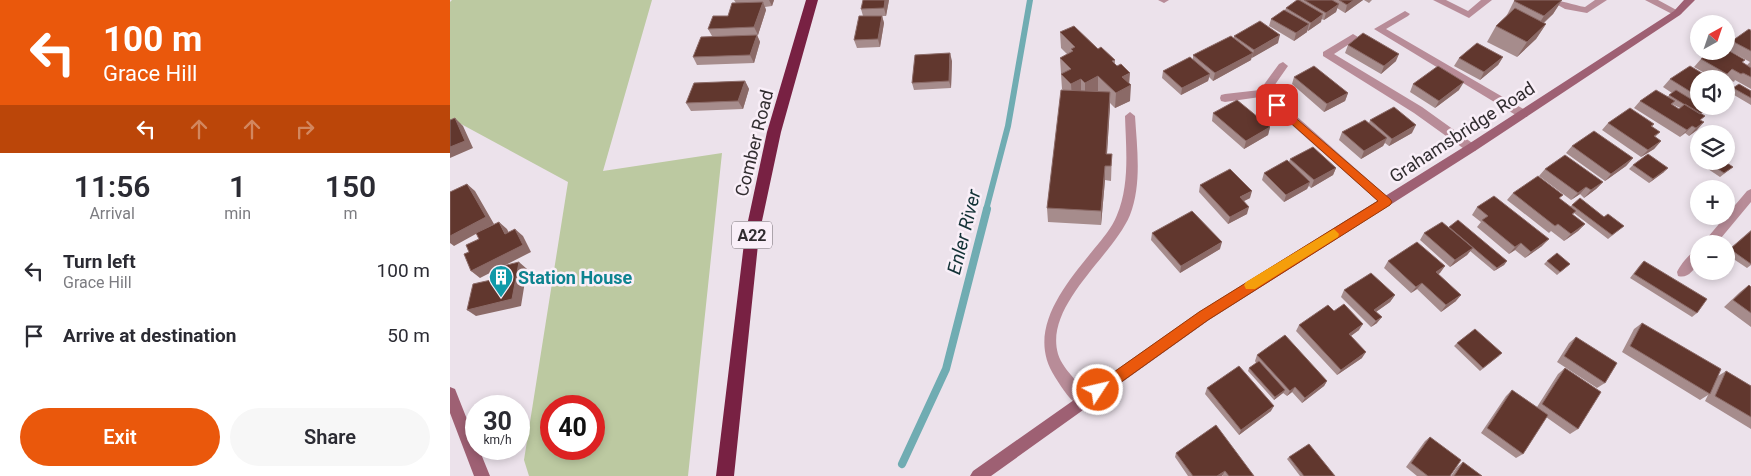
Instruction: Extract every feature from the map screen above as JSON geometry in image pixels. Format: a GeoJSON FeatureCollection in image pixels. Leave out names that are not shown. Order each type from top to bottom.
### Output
{"type":"FeatureCollection","features":[{"type":"Feature","properties":{"kind":"highway","name":"Comber Road"},"geometry":{"type":"LineString","coordinates":[[725,476],[752,235],[774,132],[812,0]]}},
{"type":"Feature","properties":{"kind":"street"},"geometry":{"type":"LineString","coordinates":[[1438,0],[1469,15],[1487,0]]}},
{"type":"Feature","properties":{"kind":"street"},"geometry":{"type":"LineString","coordinates":[[1554,0],[1568,7],[1587,10],[1602,0]]}},
{"type":"Feature","properties":{"kind":"street"},"geometry":{"type":"LineString","coordinates":[[1650,0],[1677,13]]}},
{"type":"Feature","properties":{"kind":"street","name":"Grahamsbridge Road"},"geometry":{"type":"LineString","coordinates":[[978,476],[1204,316],[1472,148],[1677,13],[1690,0]]}},
{"type":"Feature","properties":{"kind":"street"},"geometry":{"type":"LineString","coordinates":[[1406,14],[1379,29],[1523,114]]}},
{"type":"Feature","properties":{"kind":"street"},"geometry":{"type":"LineString","coordinates":[[1353,37],[1327,54],[1418,110],[1472,148]]}},
{"type":"Feature","properties":{"kind":"street"},"geometry":{"type":"LineString","coordinates":[[1225,98],[1263,93],[1283,66]]}},
{"type":"Feature","properties":{"kind":"street"},"geometry":{"type":"LineString","coordinates":[[1263,93],[1386,202]]}},
{"type":"Feature","properties":{"kind":"street"},"geometry":{"type":"LineString","coordinates":[[1083,401],[1057,367],[1051,351],[1050,334],[1065,298],[1118,226],[1125,210],[1131,178],[1130,116]]}},
{"type":"Feature","properties":{"kind":"street"},"geometry":{"type":"LineString","coordinates":[[1716,235],[1751,194]]}},
{"type":"Feature","properties":{"kind":"street"},"geometry":{"type":"LineString","coordinates":[[1683,272],[1690,264]]}},
{"type":"Feature","properties":{"kind":"street"},"geometry":{"type":"LineString","coordinates":[[450,394],[482,476]]}},
{"type":"Feature","properties":{"kind":"green space"},"geometry":{"type":"Polygon","coordinates":[[[452,0],[652,0],[603,171],[722,153],[688,476],[529,476],[524,460],[530,460],[530,422],[568,182],[461,124],[450,129],[450,2],[452,0]]]}},
{"type":"Feature","properties":{"kind":"building"},"geometry":{"type":"Polygon","coordinates":[[[863,0],[885,0],[884,8],[861,9],[863,0]]]}},
{"type":"Feature","properties":{"kind":"building"},"geometry":{"type":"Polygon","coordinates":[[[1297,0],[1323,14],[1311,23],[1286,8],[1297,0]]]}},
{"type":"Feature","properties":{"kind":"building"},"geometry":{"type":"Polygon","coordinates":[[[1304,0],[1332,0],[1339,4],[1326,13],[1304,0]]]}},
{"type":"Feature","properties":{"kind":"building"},"geometry":{"type":"Polygon","coordinates":[[[1339,0],[1354,0],[1347,5],[1339,0]]]}},
{"type":"Feature","properties":{"kind":"building"},"geometry":{"type":"Polygon","coordinates":[[[1515,0],[1562,0],[1544,16],[1515,0]]]}},
{"type":"Feature","properties":{"kind":"building"},"geometry":{"type":"Polygon","coordinates":[[[763,2],[754,27],[708,29],[713,16],[728,16],[732,3],[763,2]]]}},
{"type":"Feature","properties":{"kind":"building"},"geometry":{"type":"Polygon","coordinates":[[[1515,8],[1546,24],[1527,42],[1496,26],[1515,8]]]}},
{"type":"Feature","properties":{"kind":"building"},"geometry":{"type":"Polygon","coordinates":[[[1284,10],[1309,24],[1296,33],[1271,19],[1284,10]]]}},
{"type":"Feature","properties":{"kind":"building"},"geometry":{"type":"Polygon","coordinates":[[[859,16],[882,16],[878,39],[854,40],[859,16]]]}},
{"type":"Feature","properties":{"kind":"building"},"geometry":{"type":"Polygon","coordinates":[[[1260,21],[1280,35],[1254,50],[1234,36],[1260,21]]]}},
{"type":"Feature","properties":{"kind":"building"},"geometry":{"type":"Polygon","coordinates":[[[1074,26],[1098,49],[1101,47],[1115,60],[1112,61],[1117,66],[1121,64],[1130,73],[1122,77],[1131,85],[1116,93],[1098,76],[1085,83],[1081,79],[1071,84],[1061,74],[1071,69],[1060,58],[1073,51],[1071,49],[1075,47],[1060,32],[1074,26]]]}},
{"type":"Feature","properties":{"kind":"building"},"geometry":{"type":"Polygon","coordinates":[[[1749,29],[1751,31],[1751,51],[1735,43],[1735,39],[1749,29]]]}},
{"type":"Feature","properties":{"kind":"building"},"geometry":{"type":"Polygon","coordinates":[[[1363,33],[1399,54],[1384,66],[1348,45],[1363,33]]]}},
{"type":"Feature","properties":{"kind":"building"},"geometry":{"type":"Polygon","coordinates":[[[757,35],[750,55],[693,57],[701,37],[757,35]]]}},
{"type":"Feature","properties":{"kind":"building"},"geometry":{"type":"Polygon","coordinates":[[[1231,36],[1253,53],[1215,73],[1193,55],[1231,36]]]}},
{"type":"Feature","properties":{"kind":"building"},"geometry":{"type":"Polygon","coordinates":[[[1477,43],[1503,57],[1484,72],[1459,58],[1477,43]]]}},
{"type":"Feature","properties":{"kind":"building"},"geometry":{"type":"Polygon","coordinates":[[[950,53],[949,81],[912,83],[915,55],[950,53]]]}},
{"type":"Feature","properties":{"kind":"building"},"geometry":{"type":"Polygon","coordinates":[[[1735,54],[1745,60],[1742,62],[1751,68],[1751,77],[1732,69],[1720,70],[1703,60],[1735,60],[1735,54]]]}},
{"type":"Feature","properties":{"kind":"building"},"geometry":{"type":"Polygon","coordinates":[[[1190,57],[1210,74],[1182,88],[1163,71],[1190,57]]]}},
{"type":"Feature","properties":{"kind":"building"},"geometry":{"type":"Polygon","coordinates":[[[1314,66],[1348,93],[1327,104],[1294,77],[1314,66]]]}},
{"type":"Feature","properties":{"kind":"building"},"geometry":{"type":"Polygon","coordinates":[[[1438,66],[1464,82],[1439,101],[1413,84],[1438,66]]]}},
{"type":"Feature","properties":{"kind":"building"},"geometry":{"type":"Polygon","coordinates":[[[1690,66],[1697,70],[1690,70],[1690,91],[1670,79],[1690,66]]]}},
{"type":"Feature","properties":{"kind":"building"},"geometry":{"type":"Polygon","coordinates":[[[745,81],[738,101],[686,103],[694,83],[745,81]]]}},
{"type":"Feature","properties":{"kind":"building"},"geometry":{"type":"Polygon","coordinates":[[[1739,84],[1751,91],[1751,98],[1735,89],[1735,87],[1739,84]]]}},
{"type":"Feature","properties":{"kind":"building"},"geometry":{"type":"Polygon","coordinates":[[[1061,90],[1110,92],[1106,154],[1112,154],[1111,166],[1105,166],[1101,211],[1047,208],[1061,90]]]}},
{"type":"Feature","properties":{"kind":"building"},"geometry":{"type":"Polygon","coordinates":[[[1656,90],[1675,101],[1671,104],[1679,109],[1685,104],[1690,107],[1690,115],[1705,116],[1700,120],[1704,122],[1700,125],[1690,125],[1687,130],[1640,101],[1656,90]]]}},
{"type":"Feature","properties":{"kind":"building"},"geometry":{"type":"Polygon","coordinates":[[[1676,90],[1690,99],[1690,108],[1669,95],[1676,90]]]}},
{"type":"Feature","properties":{"kind":"building"},"geometry":{"type":"Polygon","coordinates":[[[1237,100],[1270,127],[1246,141],[1213,113],[1237,100]]]}},
{"type":"Feature","properties":{"kind":"building"},"geometry":{"type":"Polygon","coordinates":[[[1394,107],[1416,125],[1392,139],[1370,120],[1394,107]]]}},
{"type":"Feature","properties":{"kind":"building"},"geometry":{"type":"Polygon","coordinates":[[[1630,108],[1654,124],[1651,126],[1660,132],[1654,136],[1661,141],[1648,150],[1608,123],[1630,108]]]}},
{"type":"Feature","properties":{"kind":"building"},"geometry":{"type":"Polygon","coordinates":[[[455,118],[465,141],[450,147],[450,120],[455,118]]]}},
{"type":"Feature","properties":{"kind":"building"},"geometry":{"type":"Polygon","coordinates":[[[1365,120],[1387,138],[1364,151],[1342,132],[1365,120]]]}},
{"type":"Feature","properties":{"kind":"building"},"geometry":{"type":"Polygon","coordinates":[[[1594,131],[1633,158],[1611,174],[1572,146],[1594,131]]]}},
{"type":"Feature","properties":{"kind":"building"},"geometry":{"type":"Polygon","coordinates":[[[1313,147],[1336,168],[1314,180],[1290,159],[1313,147]]]}},
{"type":"Feature","properties":{"kind":"building"},"geometry":{"type":"Polygon","coordinates":[[[1648,154],[1668,168],[1653,179],[1633,165],[1648,154]]]}},
{"type":"Feature","properties":{"kind":"building"},"geometry":{"type":"Polygon","coordinates":[[[1565,155],[1603,182],[1591,190],[1586,187],[1578,193],[1545,169],[1565,155]]]}},
{"type":"Feature","properties":{"kind":"building"},"geometry":{"type":"Polygon","coordinates":[[[1287,160],[1310,182],[1286,195],[1264,173],[1287,160]]]}},
{"type":"Feature","properties":{"kind":"building"},"geometry":{"type":"Polygon","coordinates":[[[1230,169],[1252,191],[1240,197],[1249,207],[1230,217],[1200,185],[1230,169]]]}},
{"type":"Feature","properties":{"kind":"building"},"geometry":{"type":"Polygon","coordinates":[[[1538,176],[1563,195],[1559,198],[1576,211],[1572,214],[1585,224],[1571,234],[1558,224],[1555,226],[1513,193],[1538,176]]]}},
{"type":"Feature","properties":{"kind":"building"},"geometry":{"type":"Polygon","coordinates":[[[467,184],[486,217],[450,236],[450,192],[467,184]]]}},
{"type":"Feature","properties":{"kind":"building"},"geometry":{"type":"Polygon","coordinates":[[[1494,196],[1549,239],[1531,252],[1521,243],[1515,247],[1482,220],[1488,216],[1477,207],[1494,196]]]}},
{"type":"Feature","properties":{"kind":"building"},"geometry":{"type":"Polygon","coordinates":[[[1580,198],[1604,217],[1608,214],[1624,226],[1612,235],[1572,205],[1580,198]]]}},
{"type":"Feature","properties":{"kind":"building"},"geometry":{"type":"Polygon","coordinates":[[[1192,211],[1222,242],[1181,266],[1152,233],[1192,211]]]}},
{"type":"Feature","properties":{"kind":"building"},"geometry":{"type":"Polygon","coordinates":[[[1458,220],[1507,261],[1497,268],[1449,227],[1458,220]]]}},
{"type":"Feature","properties":{"kind":"building"},"geometry":{"type":"Polygon","coordinates":[[[499,222],[505,234],[515,229],[523,245],[471,271],[464,254],[469,252],[466,245],[479,239],[476,233],[499,222]]]}},
{"type":"Feature","properties":{"kind":"building"},"geometry":{"type":"Polygon","coordinates":[[[1442,222],[1473,248],[1455,260],[1424,233],[1442,222]]]}},
{"type":"Feature","properties":{"kind":"building"},"geometry":{"type":"Polygon","coordinates":[[[1751,231],[1751,264],[1735,253],[1735,245],[1751,231]]]}},
{"type":"Feature","properties":{"kind":"building"},"geometry":{"type":"Polygon","coordinates":[[[1417,242],[1445,266],[1436,272],[1461,295],[1446,305],[1422,283],[1416,287],[1388,261],[1417,242]]]}},
{"type":"Feature","properties":{"kind":"building"},"geometry":{"type":"Polygon","coordinates":[[[1557,253],[1570,264],[1560,272],[1547,261],[1557,253]]]}},
{"type":"Feature","properties":{"kind":"building"},"geometry":{"type":"Polygon","coordinates":[[[1644,261],[1707,299],[1697,313],[1634,274],[1644,261]]]}},
{"type":"Feature","properties":{"kind":"building"},"geometry":{"type":"Polygon","coordinates":[[[519,262],[512,299],[467,310],[473,284],[491,280],[494,268],[519,262]]]}},
{"type":"Feature","properties":{"kind":"building"},"geometry":{"type":"Polygon","coordinates":[[[1371,273],[1395,295],[1374,310],[1382,317],[1376,321],[1344,290],[1371,273]]]}},
{"type":"Feature","properties":{"kind":"building"},"geometry":{"type":"Polygon","coordinates":[[[1749,285],[1751,287],[1751,313],[1733,300],[1749,285]]]}},
{"type":"Feature","properties":{"kind":"building"},"geometry":{"type":"Polygon","coordinates":[[[1344,304],[1363,324],[1349,334],[1366,352],[1341,370],[1299,325],[1328,305],[1334,311],[1344,304]]]}},
{"type":"Feature","properties":{"kind":"building"},"geometry":{"type":"Polygon","coordinates":[[[1642,323],[1721,369],[1710,394],[1630,346],[1642,323]]]}},
{"type":"Feature","properties":{"kind":"building"},"geometry":{"type":"Polygon","coordinates":[[[1475,329],[1502,353],[1483,368],[1457,343],[1475,329]]]}},
{"type":"Feature","properties":{"kind":"building"},"geometry":{"type":"Polygon","coordinates":[[[1285,335],[1327,381],[1305,398],[1295,387],[1290,391],[1257,355],[1285,335]]]}},
{"type":"Feature","properties":{"kind":"building"},"geometry":{"type":"Polygon","coordinates":[[[1576,337],[1617,363],[1605,383],[1564,356],[1576,337]]]}},
{"type":"Feature","properties":{"kind":"building"},"geometry":{"type":"Polygon","coordinates":[[[1259,361],[1285,390],[1275,397],[1249,368],[1259,361]]]}},
{"type":"Feature","properties":{"kind":"building"},"geometry":{"type":"Polygon","coordinates":[[[1239,366],[1274,406],[1241,430],[1207,388],[1239,366]]]}},
{"type":"Feature","properties":{"kind":"building"},"geometry":{"type":"Polygon","coordinates":[[[1565,368],[1601,392],[1578,429],[1542,404],[1565,368]]]}},
{"type":"Feature","properties":{"kind":"building"},"geometry":{"type":"Polygon","coordinates":[[[1726,371],[1751,386],[1751,417],[1715,396],[1726,371]]]}},
{"type":"Feature","properties":{"kind":"building"},"geometry":{"type":"Polygon","coordinates":[[[1512,390],[1548,415],[1523,454],[1487,428],[1512,390]]]}},
{"type":"Feature","properties":{"kind":"building"},"geometry":{"type":"Polygon","coordinates":[[[1216,425],[1254,476],[1229,476],[1225,471],[1217,476],[1193,476],[1176,453],[1216,425]]]}},
{"type":"Feature","properties":{"kind":"building"},"geometry":{"type":"Polygon","coordinates":[[[1430,437],[1461,460],[1450,476],[1428,476],[1411,463],[1430,437]]]}},
{"type":"Feature","properties":{"kind":"building"},"geometry":{"type":"Polygon","coordinates":[[[1309,444],[1335,476],[1304,476],[1289,457],[1309,444]]]}},
{"type":"Feature","properties":{"kind":"building"},"geometry":{"type":"Polygon","coordinates":[[[1463,462],[1482,476],[1454,476],[1463,462]]]}},
{"type":"Feature","properties":{"kind":"waterway","name":"Enler River"},"geometry":{"type":"LineString","coordinates":[[986,210],[1008,126],[1030,0]]}},
{"type":"Feature","properties":{"kind":"waterway","name":"Enler River"},"geometry":{"type":"LineString","coordinates":[[902,464],[946,369],[987,209]]}},
{"type":"Feature","properties":{"kind":"slow traffic"},"geometry":{"type":"LineString","coordinates":[[1250,285],[1334,234]]}},
{"type":"Feature","properties":{"kind":"place","name":"Station House"},"geometry":{"type":"Point","coordinates":[501,298]}},
{"type":"Feature","properties":{"kind":"route"},"geometry":{"type":"LineString","coordinates":[[1098,390],[1255,282],[1386,202],[1277,105]]}}]}
